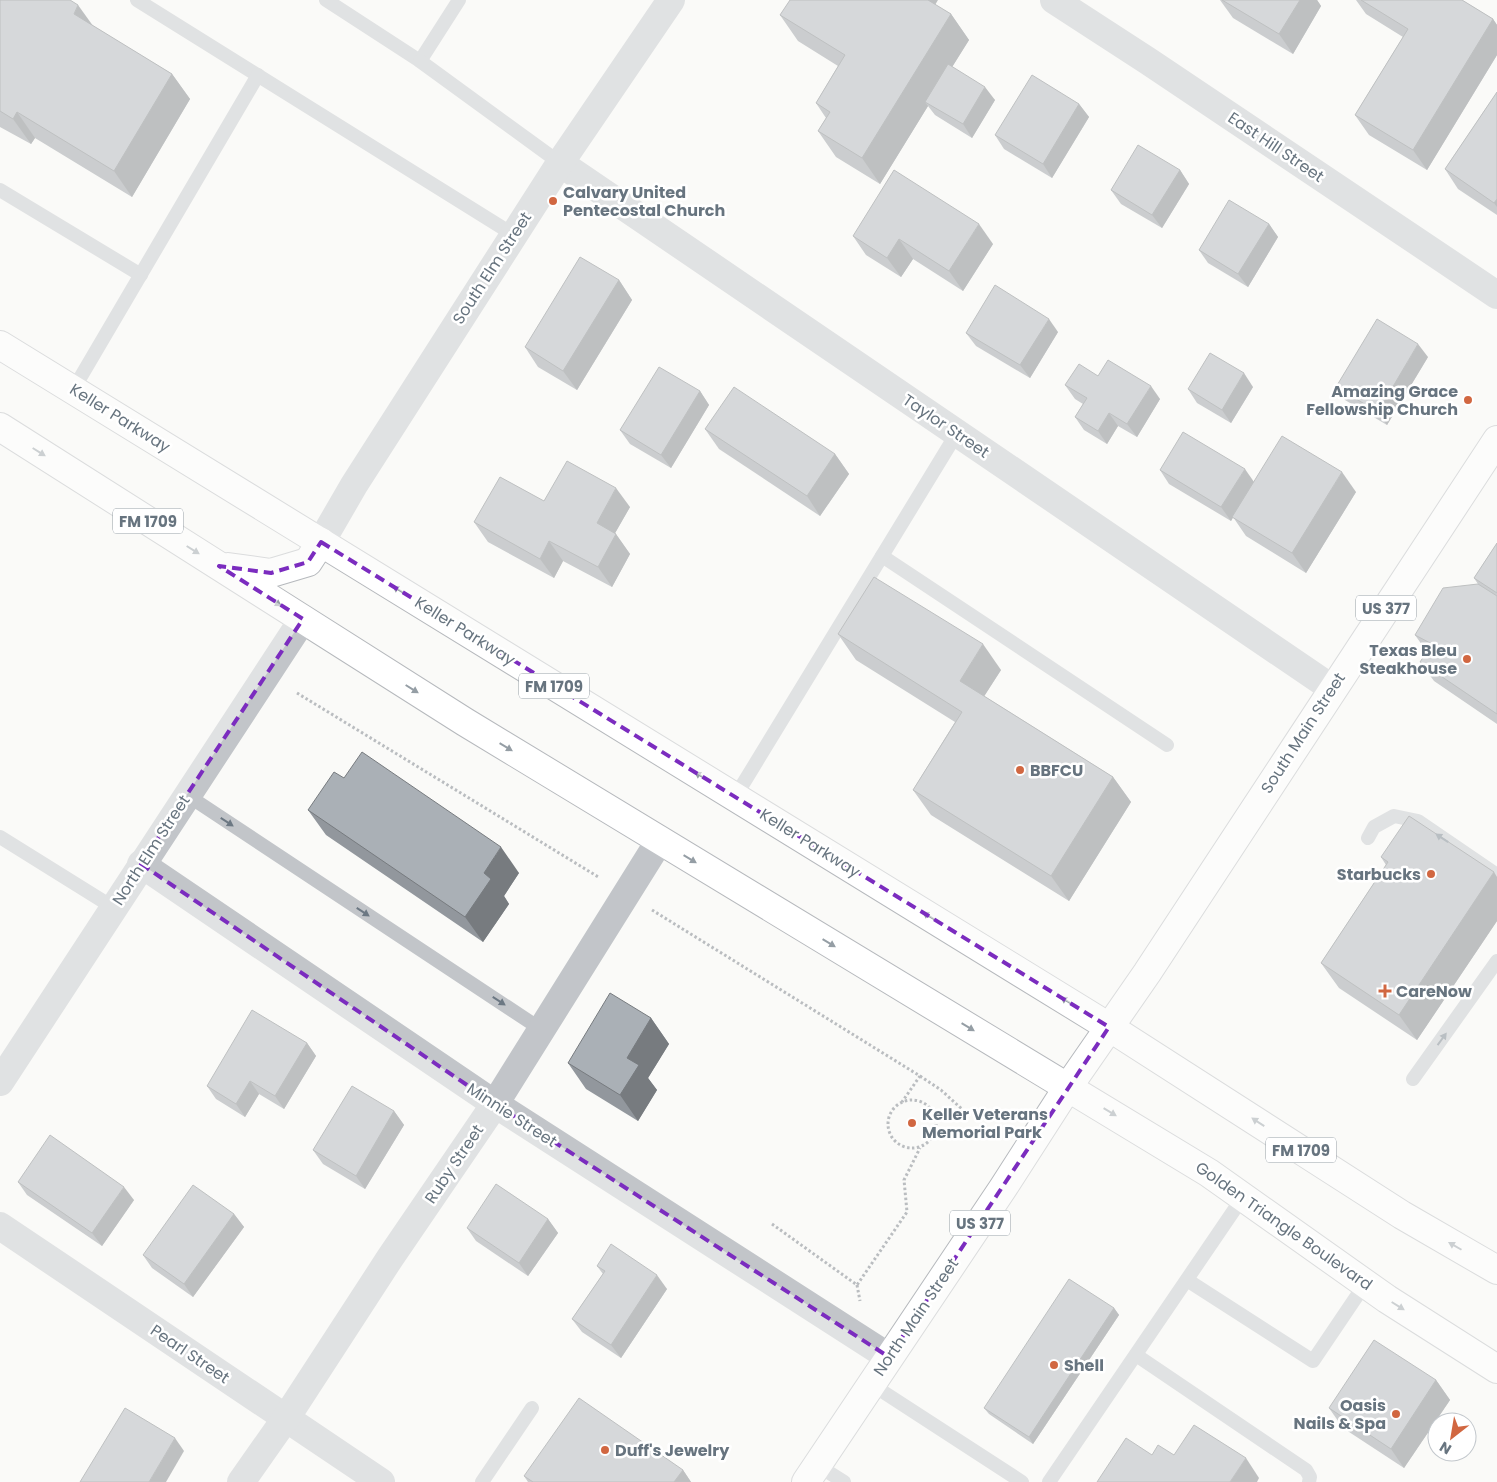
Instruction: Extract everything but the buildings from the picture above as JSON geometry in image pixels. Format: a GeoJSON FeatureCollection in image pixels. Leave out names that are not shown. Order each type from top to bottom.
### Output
{"type":"FeatureCollection","features":[{"type":"Feature","properties":{"kind":"main road","name":"Keller Parkway"},"geometry":{"type":"LineString","coordinates":[[0,345],[1109,1026]]}},
{"type":"Feature","properties":{"kind":"main road","name":"FM 1709"},"geometry":{"type":"LineString","coordinates":[[0,427],[465,722],[1068,1087]]}},
{"type":"Feature","properties":{"kind":"main road","name":"South Main Street"},"geometry":{"type":"LineString","coordinates":[[1109,1026],[1141,981],[1497,440]]}},
{"type":"Feature","properties":{"kind":"main road"},"geometry":{"type":"LineString","coordinates":[[219,566],[271,573],[308,562],[321,542]]}},
{"type":"Feature","properties":{"kind":"main road","name":"FM 1709"},"geometry":{"type":"LineString","coordinates":[[1109,1026],[1402,1215],[1497,1270]]}},
{"type":"Feature","properties":{"kind":"main road","name":"North Main Street"},"geometry":{"type":"LineString","coordinates":[[812,1474],[1109,1026]]}},
{"type":"Feature","properties":{"kind":"main road","name":"Golden Triangle Boulevard"},"geometry":{"type":"LineString","coordinates":[[1068,1087],[1209,1173],[1365,1284],[1497,1369]]}},
{"type":"Feature","properties":{"kind":"street","name":"South Elm Street"},"geometry":{"type":"LineString","coordinates":[[321,542],[354,484],[560,163],[671,0]]}},
{"type":"Feature","properties":{"kind":"street","name":"East Hill Street"},"geometry":{"type":"LineString","coordinates":[[1054,0],[1497,295]]}},
{"type":"Feature","properties":{"kind":"street","name":"Taylor Street"},"geometry":{"type":"LineString","coordinates":[[560,163],[1332,689]]}},
{"type":"Feature","properties":{"kind":"street","name":"North Elm Street"},"geometry":{"type":"LineString","coordinates":[[0,1082],[186,795],[303,619]]}},
{"type":"Feature","properties":{"kind":"street","name":"Ruby Street"},"geometry":{"type":"LineString","coordinates":[[241,1482],[286,1418],[390,1258],[495,1104],[660,840]]}},
{"type":"Feature","properties":{"kind":"street","name":"Minnie Street"},"geometry":{"type":"LineString","coordinates":[[141,864],[495,1104],[889,1357]]}},
{"type":"Feature","properties":{"kind":"street","name":"Pearl Street"},"geometry":{"type":"LineString","coordinates":[[0,1226],[381,1482]]}},
{"type":"Feature","properties":{"kind":"lane"},"geometry":{"type":"LineString","coordinates":[[137,0],[514,235]]}},
{"type":"Feature","properties":{"kind":"lane"},"geometry":{"type":"LineString","coordinates":[[326,0],[420,61],[560,163]]}},
{"type":"Feature","properties":{"kind":"lane"},"geometry":{"type":"LineString","coordinates":[[420,61],[459,0]]}},
{"type":"Feature","properties":{"kind":"lane"},"geometry":{"type":"LineString","coordinates":[[73,390],[258,75]]}},
{"type":"Feature","properties":{"kind":"lane"},"geometry":{"type":"LineString","coordinates":[[0,190],[141,275]]}},
{"type":"Feature","properties":{"kind":"lane"},"geometry":{"type":"LineString","coordinates":[[735,797],[957,433]]}},
{"type":"Feature","properties":{"kind":"lane"},"geometry":{"type":"LineString","coordinates":[[882,556],[1167,745]]}},
{"type":"Feature","properties":{"kind":"lane"},"geometry":{"type":"LineString","coordinates":[[186,795],[542,1030]]}},
{"type":"Feature","properties":{"kind":"lane"},"geometry":{"type":"LineString","coordinates":[[1368,838],[1374,827],[1394,816],[1418,821],[1497,875]]}},
{"type":"Feature","properties":{"kind":"lane"},"geometry":{"type":"LineString","coordinates":[[0,836],[114,908]]}},
{"type":"Feature","properties":{"kind":"lane"},"geometry":{"type":"LineString","coordinates":[[1413,1079],[1497,961]]}},
{"type":"Feature","properties":{"kind":"lane"},"geometry":{"type":"LineString","coordinates":[[1049,1482],[1244,1197]]}},
{"type":"Feature","properties":{"kind":"lane"},"geometry":{"type":"LineString","coordinates":[[1187,1280],[1313,1361],[1365,1284]]}},
{"type":"Feature","properties":{"kind":"lane"},"geometry":{"type":"LineString","coordinates":[[1136,1355],[1306,1470],[1310,1476],[1309,1482]]}},
{"type":"Feature","properties":{"kind":"lane"},"geometry":{"type":"LineString","coordinates":[[871,1384],[1022,1482]]}},
{"type":"Feature","properties":{"kind":"lane"},"geometry":{"type":"LineString","coordinates":[[482,1482],[532,1408]]}},
{"type":"Feature","properties":{"kind":"lane"},"geometry":{"type":"LineString","coordinates":[[812,1474],[844,1482]]}},
{"type":"Feature","properties":{"kind":"path"},"geometry":{"type":"LineString","coordinates":[[297,692],[920,1076],[941,1090],[964,1111]]}},
{"type":"Feature","properties":{"kind":"path"},"geometry":{"type":"LineString","coordinates":[[920,1076],[902,1102],[890,1113],[888,1121],[888,1130],[897,1144],[904,1148],[920,1148]]}},
{"type":"Feature","properties":{"kind":"path"},"geometry":{"type":"LineString","coordinates":[[857,1285],[907,1212],[904,1180],[920,1148],[932,1138],[936,1124],[935,1116],[925,1104],[918,1100],[902,1102]]}},
{"type":"Feature","properties":{"kind":"path"},"geometry":{"type":"LineString","coordinates":[[772,1224],[857,1285],[861,1307]]}},
{"type":"Feature","properties":{"kind":"highlighted area"},"geometry":{"type":"Polygon","coordinates":[[[321,542],[1109,1027],[889,1357],[495,1104],[141,864],[303,619],[219,566],[271,573],[308,562],[321,542]]]}},
{"type":"Feature","properties":{"kind":"place","name":"Calvary United Pentecostal Church"},"geometry":{"type":"Point","coordinates":[553,201]}},
{"type":"Feature","properties":{"kind":"place","name":"Amazing Grace Fellowship Church"},"geometry":{"type":"Point","coordinates":[1468,400]}},
{"type":"Feature","properties":{"kind":"place","name":"Texas Bleu Steakhouse"},"geometry":{"type":"Point","coordinates":[1467,659]}},
{"type":"Feature","properties":{"kind":"place","name":"BBFCU"},"geometry":{"type":"Point","coordinates":[1020,770]}},
{"type":"Feature","properties":{"kind":"place","name":"Starbucks"},"geometry":{"type":"Point","coordinates":[1431,874]}},
{"type":"Feature","properties":{"kind":"place","name":"CareNow"},"geometry":{"type":"Point","coordinates":[1385,991]}},
{"type":"Feature","properties":{"kind":"place","name":"Keller Veterans Memorial Park"},"geometry":{"type":"Point","coordinates":[912,1123]}},
{"type":"Feature","properties":{"kind":"place","name":"Shell"},"geometry":{"type":"Point","coordinates":[1054,1365]}},
{"type":"Feature","properties":{"kind":"place","name":"Oasis Nails & Spa"},"geometry":{"type":"Point","coordinates":[1396,1414]}},
{"type":"Feature","properties":{"kind":"place","name":"Duff's Jewelry"},"geometry":{"type":"Point","coordinates":[605,1450]}}]}
